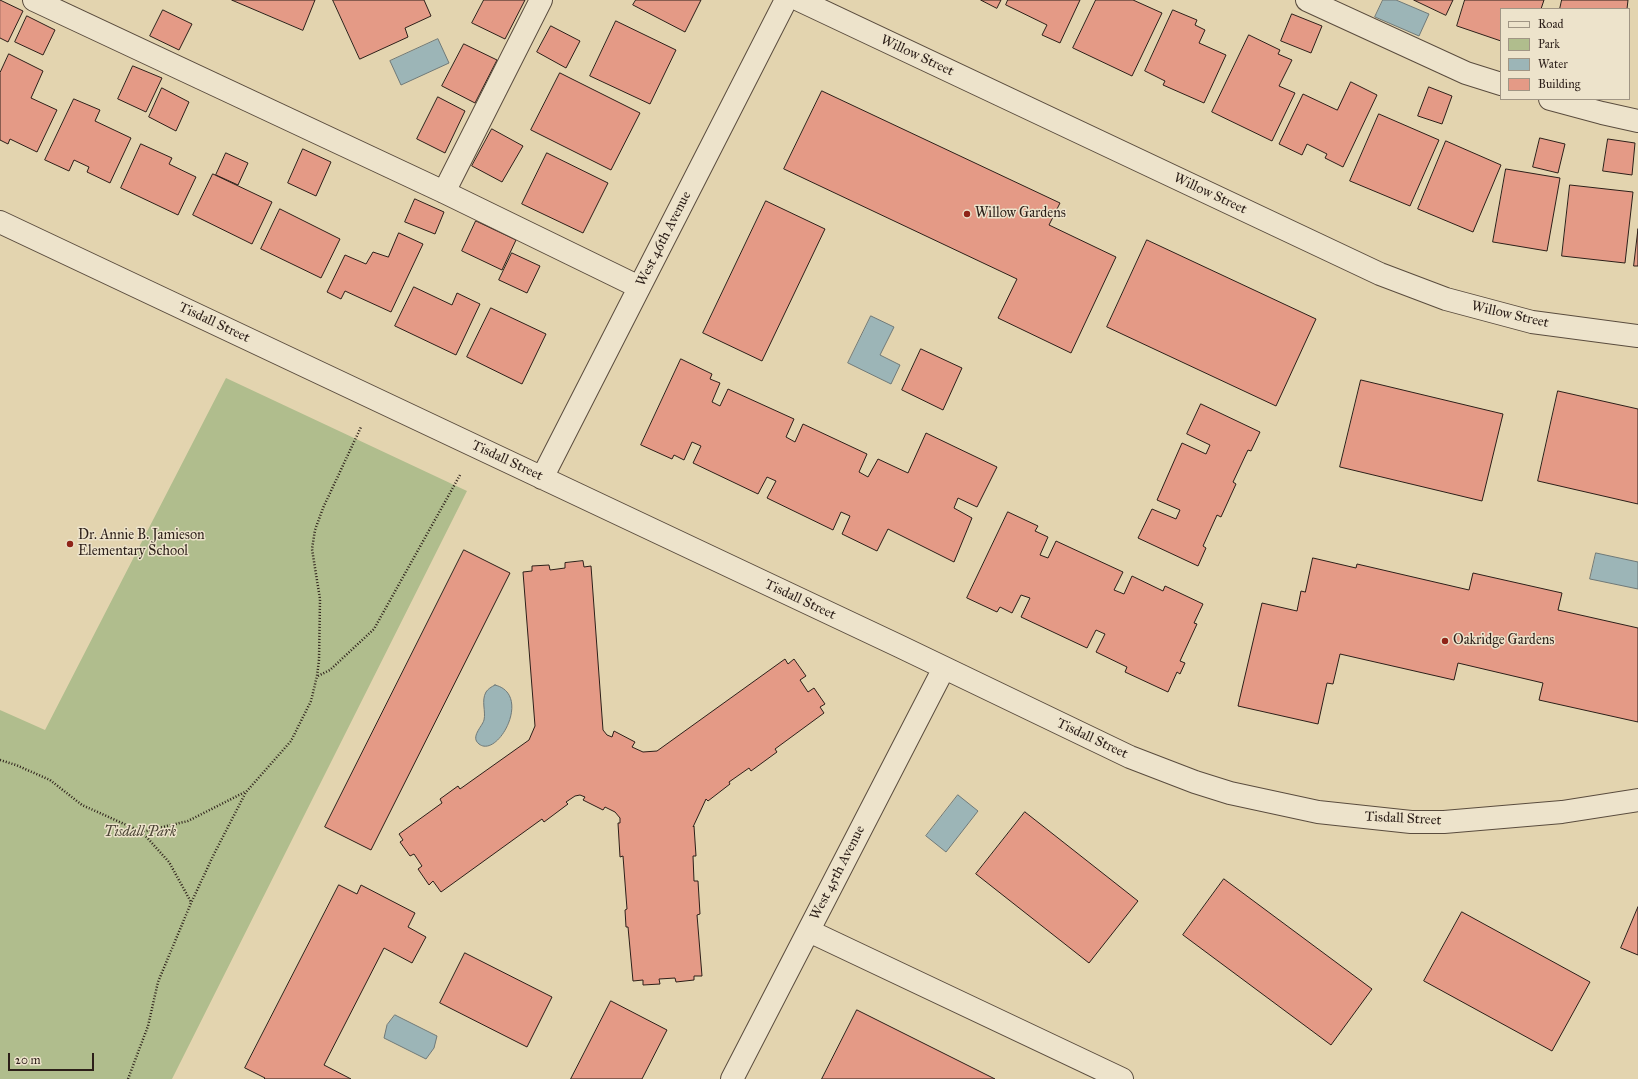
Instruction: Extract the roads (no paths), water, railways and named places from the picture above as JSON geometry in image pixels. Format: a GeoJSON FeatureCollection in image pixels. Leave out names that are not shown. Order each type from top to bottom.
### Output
{"type":"FeatureCollection","features":[{"type":"Feature","properties":{"kind":"street"},"geometry":{"type":"LineString","coordinates":[[34,0],[444,192],[639,287]]}},
{"type":"Feature","properties":{"kind":"street"},"geometry":{"type":"LineString","coordinates":[[444,192],[541,0]]}},
{"type":"Feature","properties":{"kind":"street","name":"West 46th Avenue"},"geometry":{"type":"LineString","coordinates":[[542,478],[786,0]]}},
{"type":"Feature","properties":{"kind":"street","name":"Willow Street"},"geometry":{"type":"LineString","coordinates":[[799,0],[1380,274],[1446,299],[1532,322],[1638,336]]}},
{"type":"Feature","properties":{"kind":"street"},"geometry":{"type":"LineString","coordinates":[[1307,0],[1466,73],[1500,84]]}},
{"type":"Feature","properties":{"kind":"street"},"geometry":{"type":"LineString","coordinates":[[1553,100],[1602,114],[1638,120]]}},
{"type":"Feature","properties":{"kind":"street","name":"Tisdall Street"},"geometry":{"type":"LineString","coordinates":[[0,222],[1130,757],[1195,782],[1230,793],[1318,812],[1411,822],[1444,822],[1562,812],[1638,800]]}},
{"type":"Feature","properties":{"kind":"street","name":"West 45th Avenue"},"geometry":{"type":"LineString","coordinates":[[732,1079],[944,668]]}},
{"type":"Feature","properties":{"kind":"street"},"geometry":{"type":"LineString","coordinates":[[809,931],[1122,1079]]}},
{"type":"Feature","properties":{"kind":"water"},"geometry":{"type":"Polygon","coordinates":[[[1383,0],[1396,0],[1429,14],[1419,36],[1375,17],[1383,0]]]}},
{"type":"Feature","properties":{"kind":"water"},"geometry":{"type":"Polygon","coordinates":[[[438,39],[449,63],[401,85],[390,61],[438,39]]]}},
{"type":"Feature","properties":{"kind":"water"},"geometry":{"type":"Polygon","coordinates":[[[871,316],[894,327],[880,355],[900,365],[891,384],[848,363],[871,316]]]}},
{"type":"Feature","properties":{"kind":"water"},"geometry":{"type":"Polygon","coordinates":[[[1596,553],[1638,562],[1638,589],[1590,579],[1596,553]]]}},
{"type":"Feature","properties":{"kind":"water"},"geometry":{"type":"Polygon","coordinates":[[[495,685],[506,691],[511,700],[512,712],[508,724],[502,734],[495,742],[487,746],[479,744],[476,735],[484,720],[484,702],[486,692],[495,685]]]}},
{"type":"Feature","properties":{"kind":"water"},"geometry":{"type":"Polygon","coordinates":[[[958,795],[978,811],[946,852],[926,836],[958,795]]]}},
{"type":"Feature","properties":{"kind":"water"},"geometry":{"type":"Polygon","coordinates":[[[395,1015],[437,1036],[434,1048],[426,1059],[384,1038],[387,1025],[395,1015]]]}},
{"type":"Feature","properties":{"kind":"place","name":"Willow Gardens"},"geometry":{"type":"Point","coordinates":[967,214]}},
{"type":"Feature","properties":{"kind":"place","name":"Dr. Annie B. Jamieson Elementary School"},"geometry":{"type":"Point","coordinates":[70,544]}},
{"type":"Feature","properties":{"kind":"place","name":"Oakridge Gardens"},"geometry":{"type":"Point","coordinates":[1445,641]}},
{"type":"Feature","properties":{"kind":"park label","name":"Tisdall Park"},"geometry":{"type":"Point","coordinates":[140,833]}}]}
